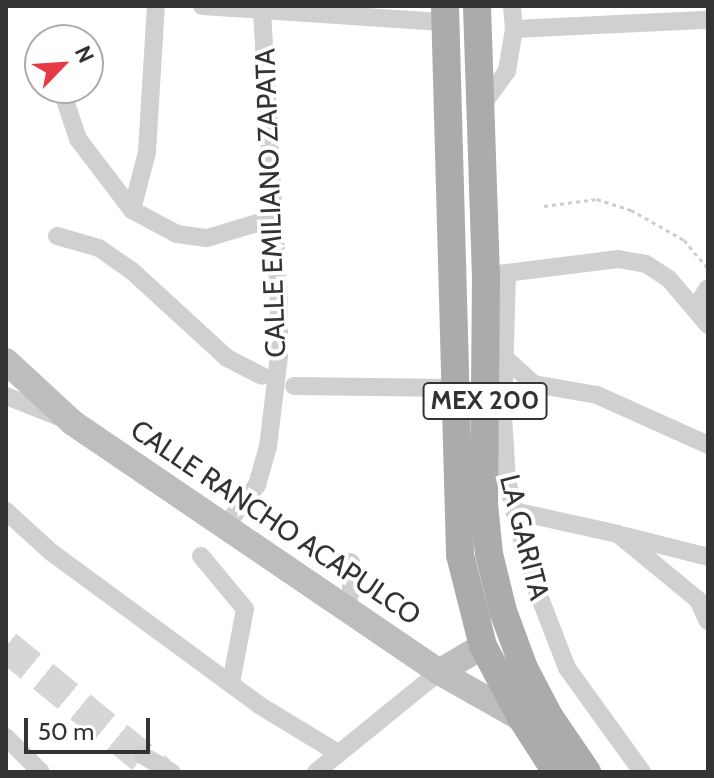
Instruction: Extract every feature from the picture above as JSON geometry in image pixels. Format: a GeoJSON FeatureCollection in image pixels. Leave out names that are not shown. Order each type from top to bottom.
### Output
{"type":"FeatureCollection","features":[{"type":"Feature","properties":{"kind":"main road","name":"MEX 200"},"geometry":{"type":"LineString","coordinates":[[477,6],[480,108],[497,274],[484,504],[489,554],[503,611],[524,668],[549,716],[587,772]]}},
{"type":"Feature","properties":{"kind":"main road","name":"MEX 200"},"geometry":{"type":"LineString","coordinates":[[445,14],[460,555],[483,646],[522,719],[556,772]]}},
{"type":"Feature","properties":{"kind":"main road","name":"CALLE RANCHO ACAPULCO"},"geometry":{"type":"LineString","coordinates":[[6,361],[73,423],[439,672],[522,719]]}},
{"type":"Feature","properties":{"kind":"main road"},"geometry":{"type":"LineString","coordinates":[[439,672],[483,646]]}},
{"type":"Feature","properties":{"kind":"street"},"geometry":{"type":"LineString","coordinates":[[132,210],[147,152],[156,6]]}},
{"type":"Feature","properties":{"kind":"street"},"geometry":{"type":"LineString","coordinates":[[202,6],[262,12],[445,14]]}},
{"type":"Feature","properties":{"kind":"street"},"geometry":{"type":"LineString","coordinates":[[480,108],[507,71],[514,29],[512,6]]}},
{"type":"Feature","properties":{"kind":"street","name":"CALLE EMILIANO ZAPATA"},"geometry":{"type":"LineString","coordinates":[[226,525],[257,485],[268,447],[279,356],[262,12]]}},
{"type":"Feature","properties":{"kind":"street"},"geometry":{"type":"LineString","coordinates":[[514,29],[666,13],[708,20]]}},
{"type":"Feature","properties":{"kind":"street"},"geometry":{"type":"LineString","coordinates":[[66,104],[78,139],[132,210],[177,234],[207,238],[274,218]]}},
{"type":"Feature","properties":{"kind":"street"},"geometry":{"type":"LineString","coordinates":[[57,236],[99,248],[131,270],[227,358],[262,376]]}},
{"type":"Feature","properties":{"kind":"street"},"geometry":{"type":"LineString","coordinates":[[497,274],[618,259],[646,264],[669,279],[696,307],[708,325]]}},
{"type":"Feature","properties":{"kind":"street","name":"LA GARITA"},"geometry":{"type":"LineString","coordinates":[[497,274],[505,358],[503,416],[507,480],[531,575],[567,668],[642,772]]}},
{"type":"Feature","properties":{"kind":"street"},"geometry":{"type":"LineString","coordinates":[[696,307],[708,288]]}},
{"type":"Feature","properties":{"kind":"street"},"geometry":{"type":"LineString","coordinates":[[505,358],[534,384],[597,395],[708,445]]}},
{"type":"Feature","properties":{"kind":"street"},"geometry":{"type":"LineString","coordinates":[[294,386],[454,388]]}},
{"type":"Feature","properties":{"kind":"street"},"geometry":{"type":"LineString","coordinates":[[6,396],[73,423]]}},
{"type":"Feature","properties":{"kind":"street"},"geometry":{"type":"LineString","coordinates":[[6,511],[51,552],[292,727],[338,753]]}},
{"type":"Feature","properties":{"kind":"street"},"geometry":{"type":"LineString","coordinates":[[514,511],[708,557]]}},
{"type":"Feature","properties":{"kind":"street"},"geometry":{"type":"LineString","coordinates":[[618,534],[698,600],[708,621]]}},
{"type":"Feature","properties":{"kind":"street"},"geometry":{"type":"LineString","coordinates":[[201,556],[245,609],[231,683]]}},
{"type":"Feature","properties":{"kind":"street"},"geometry":{"type":"LineString","coordinates":[[345,607],[351,592],[351,562]]}},
{"type":"Feature","properties":{"kind":"street"},"geometry":{"type":"LineString","coordinates":[[316,772],[439,672]]}},
{"type":"Feature","properties":{"kind":"street"},"geometry":{"type":"LineString","coordinates":[[6,737],[41,772]]}},
{"type":"Feature","properties":{"kind":"street"},"geometry":{"type":"LineString","coordinates":[[142,755],[171,772]]}},
{"type":"Feature","properties":{"kind":"path"},"geometry":{"type":"LineString","coordinates":[[544,206],[597,199],[631,210],[684,240],[708,269]]}},
{"type":"Feature","properties":{"kind":"tunnel"},"geometry":{"type":"LineString","coordinates":[[6,646],[160,772]]}}]}
